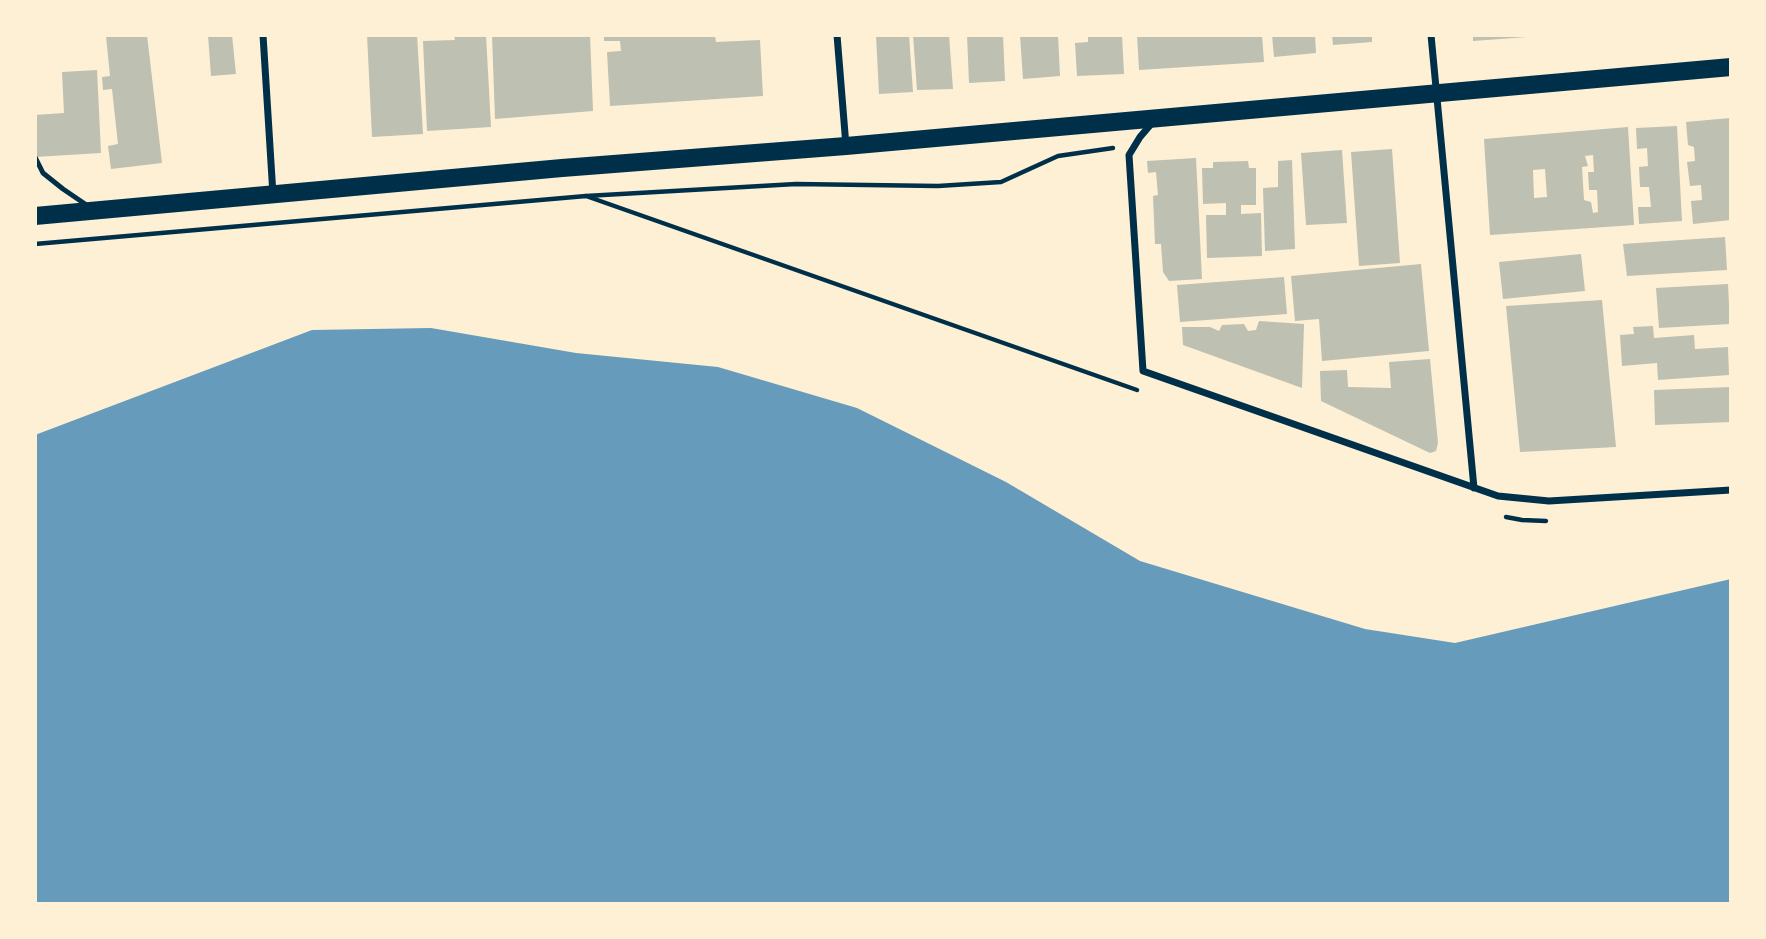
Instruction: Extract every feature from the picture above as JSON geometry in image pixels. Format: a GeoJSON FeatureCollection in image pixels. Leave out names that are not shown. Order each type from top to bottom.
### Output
{"type":"FeatureCollection","features":[{"type":"Feature","properties":{"kind":"main road"},"geometry":{"type":"LineString","coordinates":[[35,216],[273,196],[562,167],[846,146],[1731,67]]}},
{"type":"Feature","properties":{"kind":"street"},"geometry":{"type":"LineString","coordinates":[[263,35],[273,196]]}},
{"type":"Feature","properties":{"kind":"street"},"geometry":{"type":"LineString","coordinates":[[837,35],[846,146]]}},
{"type":"Feature","properties":{"kind":"street"},"geometry":{"type":"LineString","coordinates":[[1431,35],[1474,488]]}},
{"type":"Feature","properties":{"kind":"street"},"geometry":{"type":"LineString","coordinates":[[1158,117],[1140,137],[1129,155],[1143,371],[1498,496],[1549,502],[1731,489]]}},
{"type":"Feature","properties":{"kind":"lane"},"geometry":{"type":"LineString","coordinates":[[35,157],[43,173],[96,211]]}},
{"type":"Feature","properties":{"kind":"path"},"geometry":{"type":"LineString","coordinates":[[35,244],[586,196],[796,184],[938,186],[1001,182],[1058,156],[1111,149],[1120,143]]}},
{"type":"Feature","properties":{"kind":"water"},"geometry":{"type":"Polygon","coordinates":[[[431,328],[576,353],[718,367],[857,408],[1006,482],[1140,561],[1365,629],[1455,643],[1731,579],[1731,904],[35,904],[35,435],[312,330],[431,328]]]}},
{"type":"Feature","properties":{"kind":"building"},"geometry":{"type":"Polygon","coordinates":[[[147,35],[162,163],[111,169],[108,146],[118,144],[112,89],[103,90],[102,77],[110,76],[106,36],[147,35]]]}},
{"type":"Feature","properties":{"kind":"building"},"geometry":{"type":"Polygon","coordinates":[[[208,35],[232,35],[236,74],[211,76],[208,35]]]}},
{"type":"Feature","properties":{"kind":"building"},"geometry":{"type":"Polygon","coordinates":[[[367,35],[417,35],[423,134],[372,137],[367,35]]]}},
{"type":"Feature","properties":{"kind":"building"},"geometry":{"type":"Polygon","coordinates":[[[486,35],[491,127],[427,131],[423,41],[486,35]]]}},
{"type":"Feature","properties":{"kind":"building"},"geometry":{"type":"Polygon","coordinates":[[[492,35],[590,35],[593,111],[495,119],[492,35]]]}},
{"type":"Feature","properties":{"kind":"building"},"geometry":{"type":"Polygon","coordinates":[[[604,35],[715,35],[716,42],[760,40],[763,96],[610,106],[607,52],[621,51],[620,41],[604,41],[604,35]]]}},
{"type":"Feature","properties":{"kind":"building"},"geometry":{"type":"Polygon","coordinates":[[[876,35],[909,35],[913,92],[879,94],[876,35]]]}},
{"type":"Feature","properties":{"kind":"building"},"geometry":{"type":"Polygon","coordinates":[[[913,35],[949,35],[953,89],[917,90],[913,35]]]}},
{"type":"Feature","properties":{"kind":"building"},"geometry":{"type":"Polygon","coordinates":[[[967,35],[1003,35],[1005,81],[969,83],[967,35]]]}},
{"type":"Feature","properties":{"kind":"building"},"geometry":{"type":"Polygon","coordinates":[[[1020,35],[1058,35],[1060,76],[1023,79],[1020,35]]]}},
{"type":"Feature","properties":{"kind":"building"},"geometry":{"type":"Polygon","coordinates":[[[1088,35],[1122,35],[1124,74],[1077,76],[1075,43],[1088,42],[1088,35]]]}},
{"type":"Feature","properties":{"kind":"building"},"geometry":{"type":"Polygon","coordinates":[[[1137,35],[1262,35],[1264,62],[1139,70],[1137,35]]]}},
{"type":"Feature","properties":{"kind":"building"},"geometry":{"type":"Polygon","coordinates":[[[1272,35],[1315,35],[1316,53],[1274,57],[1272,35]]]}},
{"type":"Feature","properties":{"kind":"building"},"geometry":{"type":"Polygon","coordinates":[[[1332,35],[1372,35],[1372,42],[1333,45],[1332,35]]]}},
{"type":"Feature","properties":{"kind":"building"},"geometry":{"type":"Polygon","coordinates":[[[1473,35],[1527,35],[1527,37],[1473,41],[1473,35]]]}},
{"type":"Feature","properties":{"kind":"building"},"geometry":{"type":"Polygon","coordinates":[[[97,70],[101,153],[35,157],[35,115],[64,113],[62,72],[97,70]]]}},
{"type":"Feature","properties":{"kind":"building"},"geometry":{"type":"Polygon","coordinates":[[[1730,118],[1731,220],[1693,224],[1691,201],[1702,200],[1701,185],[1690,186],[1687,162],[1695,161],[1694,147],[1688,145],[1686,122],[1730,118]]]}},
{"type":"Feature","properties":{"kind":"building"},"geometry":{"type":"Polygon","coordinates":[[[1677,126],[1682,221],[1639,224],[1638,207],[1651,207],[1649,187],[1640,187],[1639,167],[1648,166],[1647,148],[1637,149],[1636,128],[1677,126]]]}},
{"type":"Feature","properties":{"kind":"building"},"geometry":{"type":"Polygon","coordinates":[[[1628,127],[1634,225],[1490,235],[1484,139],[1628,127]],[[1593,155],[1585,156],[1588,166],[1582,167],[1584,200],[1591,202],[1593,213],[1598,212],[1597,190],[1589,190],[1588,172],[1594,172],[1593,155]],[[1545,169],[1533,170],[1534,198],[1547,197],[1545,169]]]}},
{"type":"Feature","properties":{"kind":"building"},"geometry":{"type":"Polygon","coordinates":[[[1392,149],[1400,263],[1359,266],[1351,152],[1392,149]]]}},
{"type":"Feature","properties":{"kind":"building"},"geometry":{"type":"Polygon","coordinates":[[[1342,150],[1347,223],[1306,225],[1301,153],[1342,150]]]}},
{"type":"Feature","properties":{"kind":"building"},"geometry":{"type":"Polygon","coordinates":[[[1196,158],[1202,279],[1169,281],[1163,272],[1161,244],[1155,244],[1153,196],[1158,195],[1156,172],[1148,173],[1147,161],[1196,158]]]}},
{"type":"Feature","properties":{"kind":"building"},"geometry":{"type":"Polygon","coordinates":[[[1292,160],[1295,249],[1265,251],[1263,188],[1278,187],[1278,161],[1292,160]]]}},
{"type":"Feature","properties":{"kind":"building"},"geometry":{"type":"Polygon","coordinates":[[[1248,161],[1249,168],[1256,168],[1256,205],[1241,205],[1241,214],[1261,213],[1262,256],[1207,258],[1206,215],[1226,215],[1226,203],[1203,204],[1202,168],[1213,168],[1213,162],[1248,161]]]}},
{"type":"Feature","properties":{"kind":"building"},"geometry":{"type":"Polygon","coordinates":[[[1725,237],[1727,270],[1627,276],[1623,244],[1725,237]]]}},
{"type":"Feature","properties":{"kind":"building"},"geometry":{"type":"Polygon","coordinates":[[[1581,254],[1585,291],[1503,299],[1499,262],[1581,254]]]}},
{"type":"Feature","properties":{"kind":"building"},"geometry":{"type":"Polygon","coordinates":[[[1421,264],[1429,351],[1322,361],[1319,319],[1295,321],[1291,276],[1421,264]]]}},
{"type":"Feature","properties":{"kind":"building"},"geometry":{"type":"Polygon","coordinates":[[[1284,277],[1287,314],[1180,322],[1177,285],[1284,277]]]}},
{"type":"Feature","properties":{"kind":"building"},"geometry":{"type":"Polygon","coordinates":[[[1728,284],[1730,324],[1659,328],[1656,288],[1728,284]]]}},
{"type":"Feature","properties":{"kind":"building"},"geometry":{"type":"Polygon","coordinates":[[[1602,300],[1616,447],[1520,452],[1506,306],[1602,300]]]}},
{"type":"Feature","properties":{"kind":"building"},"geometry":{"type":"Polygon","coordinates":[[[1259,321],[1304,324],[1302,388],[1183,345],[1182,327],[1210,327],[1219,331],[1222,325],[1244,324],[1248,331],[1256,330],[1259,321]]]}},
{"type":"Feature","properties":{"kind":"building"},"geometry":{"type":"Polygon","coordinates":[[[1653,326],[1654,338],[1694,335],[1695,349],[1728,347],[1729,375],[1658,380],[1657,363],[1622,366],[1620,335],[1634,334],[1633,327],[1653,326]]]}},
{"type":"Feature","properties":{"kind":"building"},"geometry":{"type":"Polygon","coordinates":[[[1430,359],[1438,443],[1436,451],[1430,453],[1321,401],[1320,371],[1347,370],[1348,387],[1391,388],[1389,362],[1430,359]]]}},
{"type":"Feature","properties":{"kind":"building"},"geometry":{"type":"Polygon","coordinates":[[[1731,387],[1731,422],[1655,425],[1654,390],[1731,387]]]}}]}
